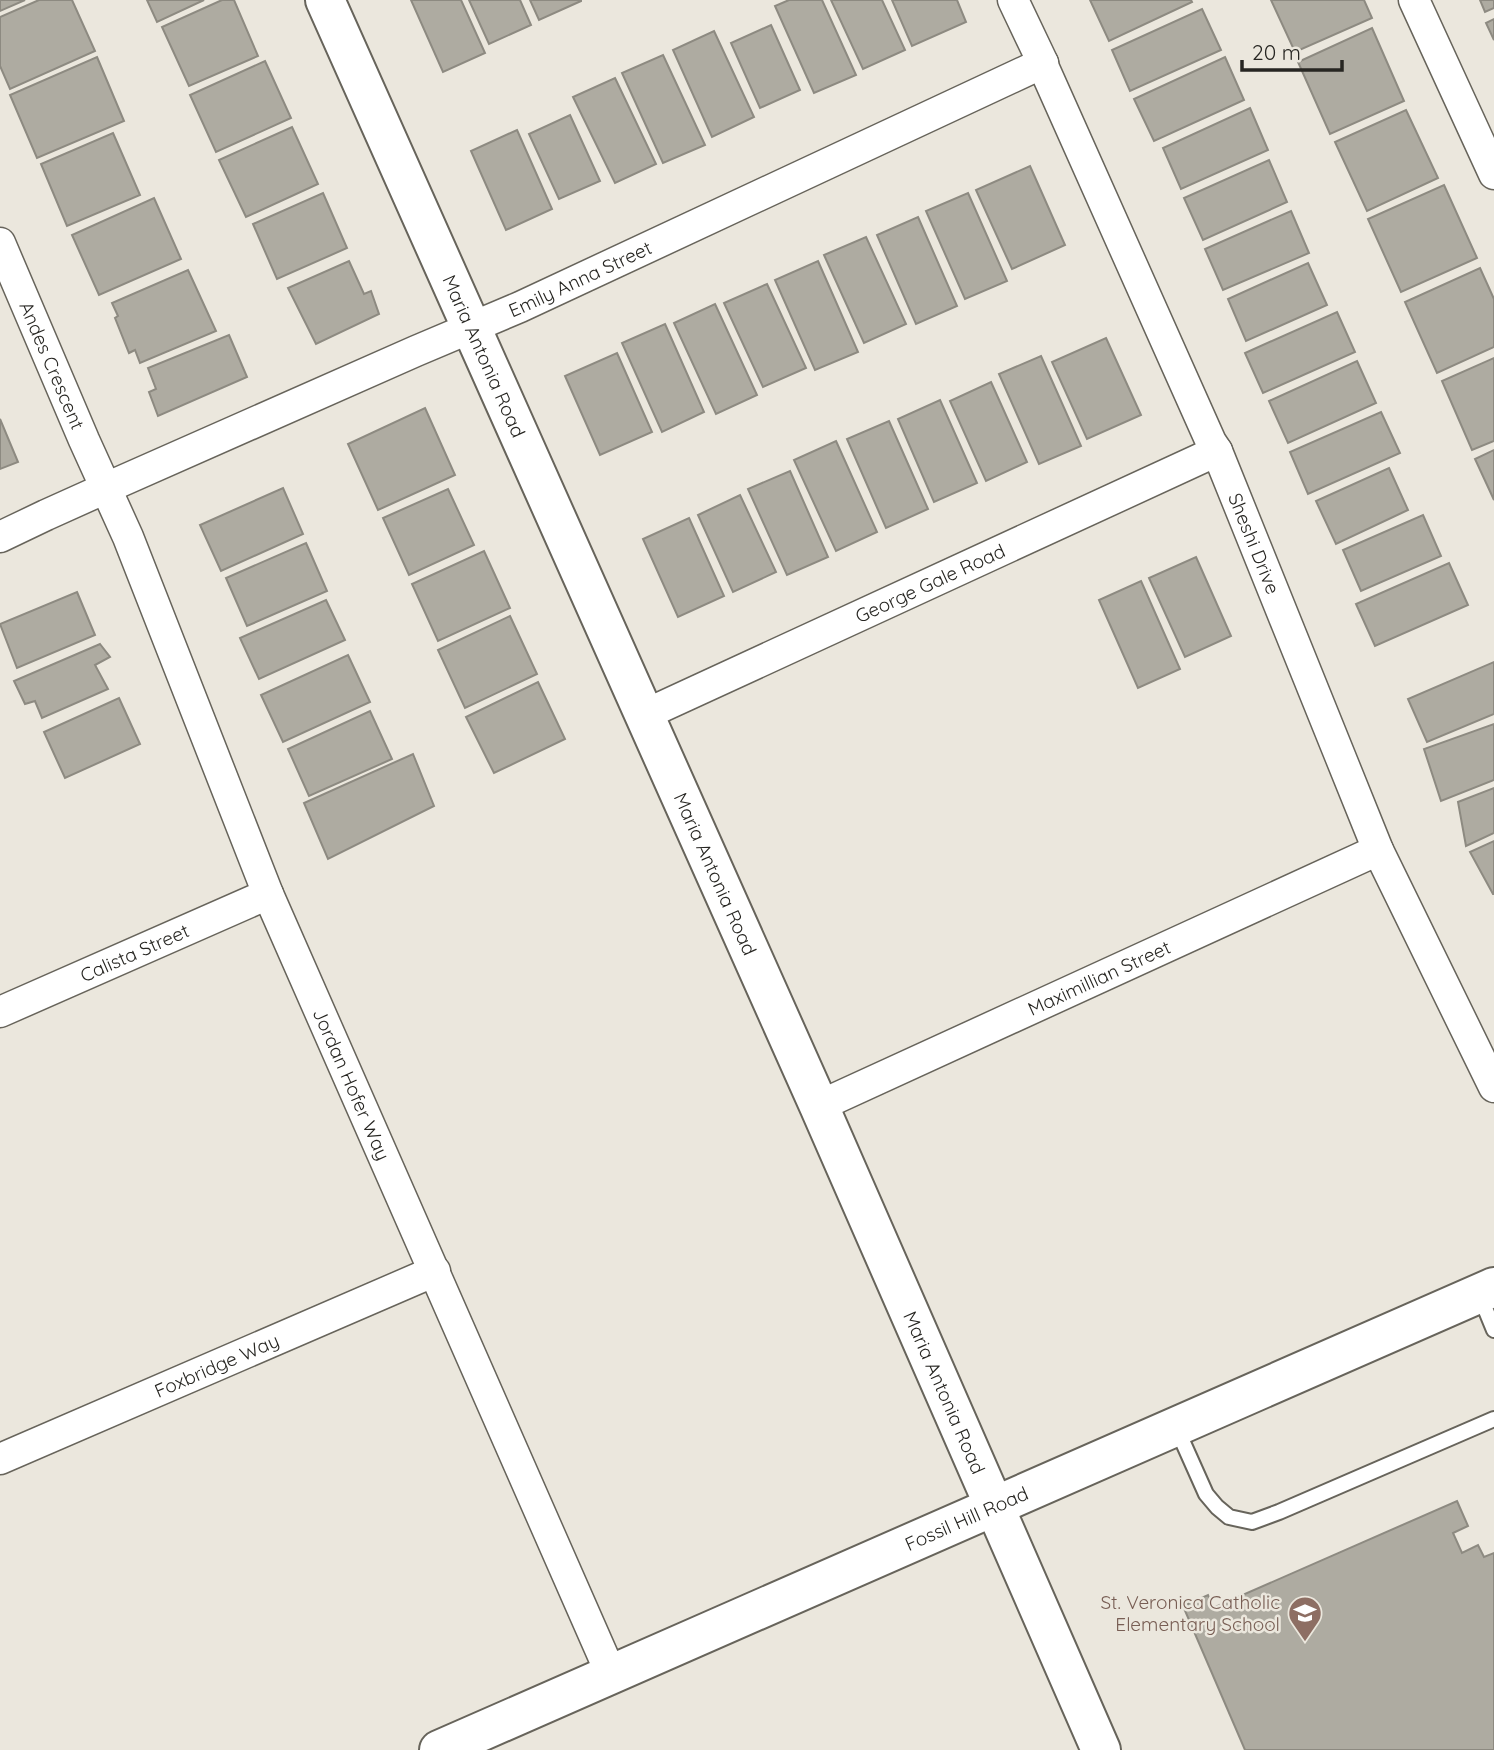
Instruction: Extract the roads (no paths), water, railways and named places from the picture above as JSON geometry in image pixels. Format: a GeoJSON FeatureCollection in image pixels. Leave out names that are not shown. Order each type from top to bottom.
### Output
{"type":"FeatureCollection","features":[{"type":"Feature","properties":{"kind":"street","name":"Maria Antonia Road"},"geometry":{"type":"LineString","coordinates":[[325,0],[819,1106],[1101,1750]]}},
{"type":"Feature","properties":{"kind":"street","name":"Sheshi Drive"},"geometry":{"type":"LineString","coordinates":[[1013,0],[1217,451],[1378,850],[1494,1087]]}},
{"type":"Feature","properties":{"kind":"street"},"geometry":{"type":"LineString","coordinates":[[1414,0],[1494,174]]}},
{"type":"Feature","properties":{"kind":"street","name":"Emily Anna Street"},"geometry":{"type":"LineString","coordinates":[[0,537],[520,307],[1043,63]]}},
{"type":"Feature","properties":{"kind":"street","name":"Andes Crescent"},"geometry":{"type":"LineString","coordinates":[[0,243],[106,488]]}},
{"type":"Feature","properties":{"kind":"street","name":"George Gale Road"},"geometry":{"type":"LineString","coordinates":[[644,715],[1217,451]]}},
{"type":"Feature","properties":{"kind":"street","name":"Jordan Hofer Way"},"geometry":{"type":"LineString","coordinates":[[106,488],[128,537],[268,894],[611,1674]]}},
{"type":"Feature","properties":{"kind":"street","name":"Maximillian Street"},"geometry":{"type":"LineString","coordinates":[[819,1106],[1378,850]]}},
{"type":"Feature","properties":{"kind":"street","name":"Calista Street"},"geometry":{"type":"LineString","coordinates":[[0,1012],[268,894]]}},
{"type":"Feature","properties":{"kind":"street","name":"Foxbridge Way"},"geometry":{"type":"LineString","coordinates":[[0,1459],[435,1271]]}},
{"type":"Feature","properties":{"kind":"street","name":"Fossil Hill Road"},"geometry":{"type":"LineString","coordinates":[[439,1750],[1486,1291]]}},
{"type":"Feature","properties":{"kind":"lane"},"geometry":{"type":"LineString","coordinates":[[1486,1291],[1494,1330]]}},
{"type":"Feature","properties":{"kind":"lane"},"geometry":{"type":"LineString","coordinates":[[1177,1427],[1206,1494],[1229,1517],[1252,1522],[1279,1513],[1494,1419]]}},
{"type":"Feature","properties":{"kind":"place","name":"St. Veronica Catholic Elementary School"},"geometry":{"type":"Point","coordinates":[1305,1643]}}]}
